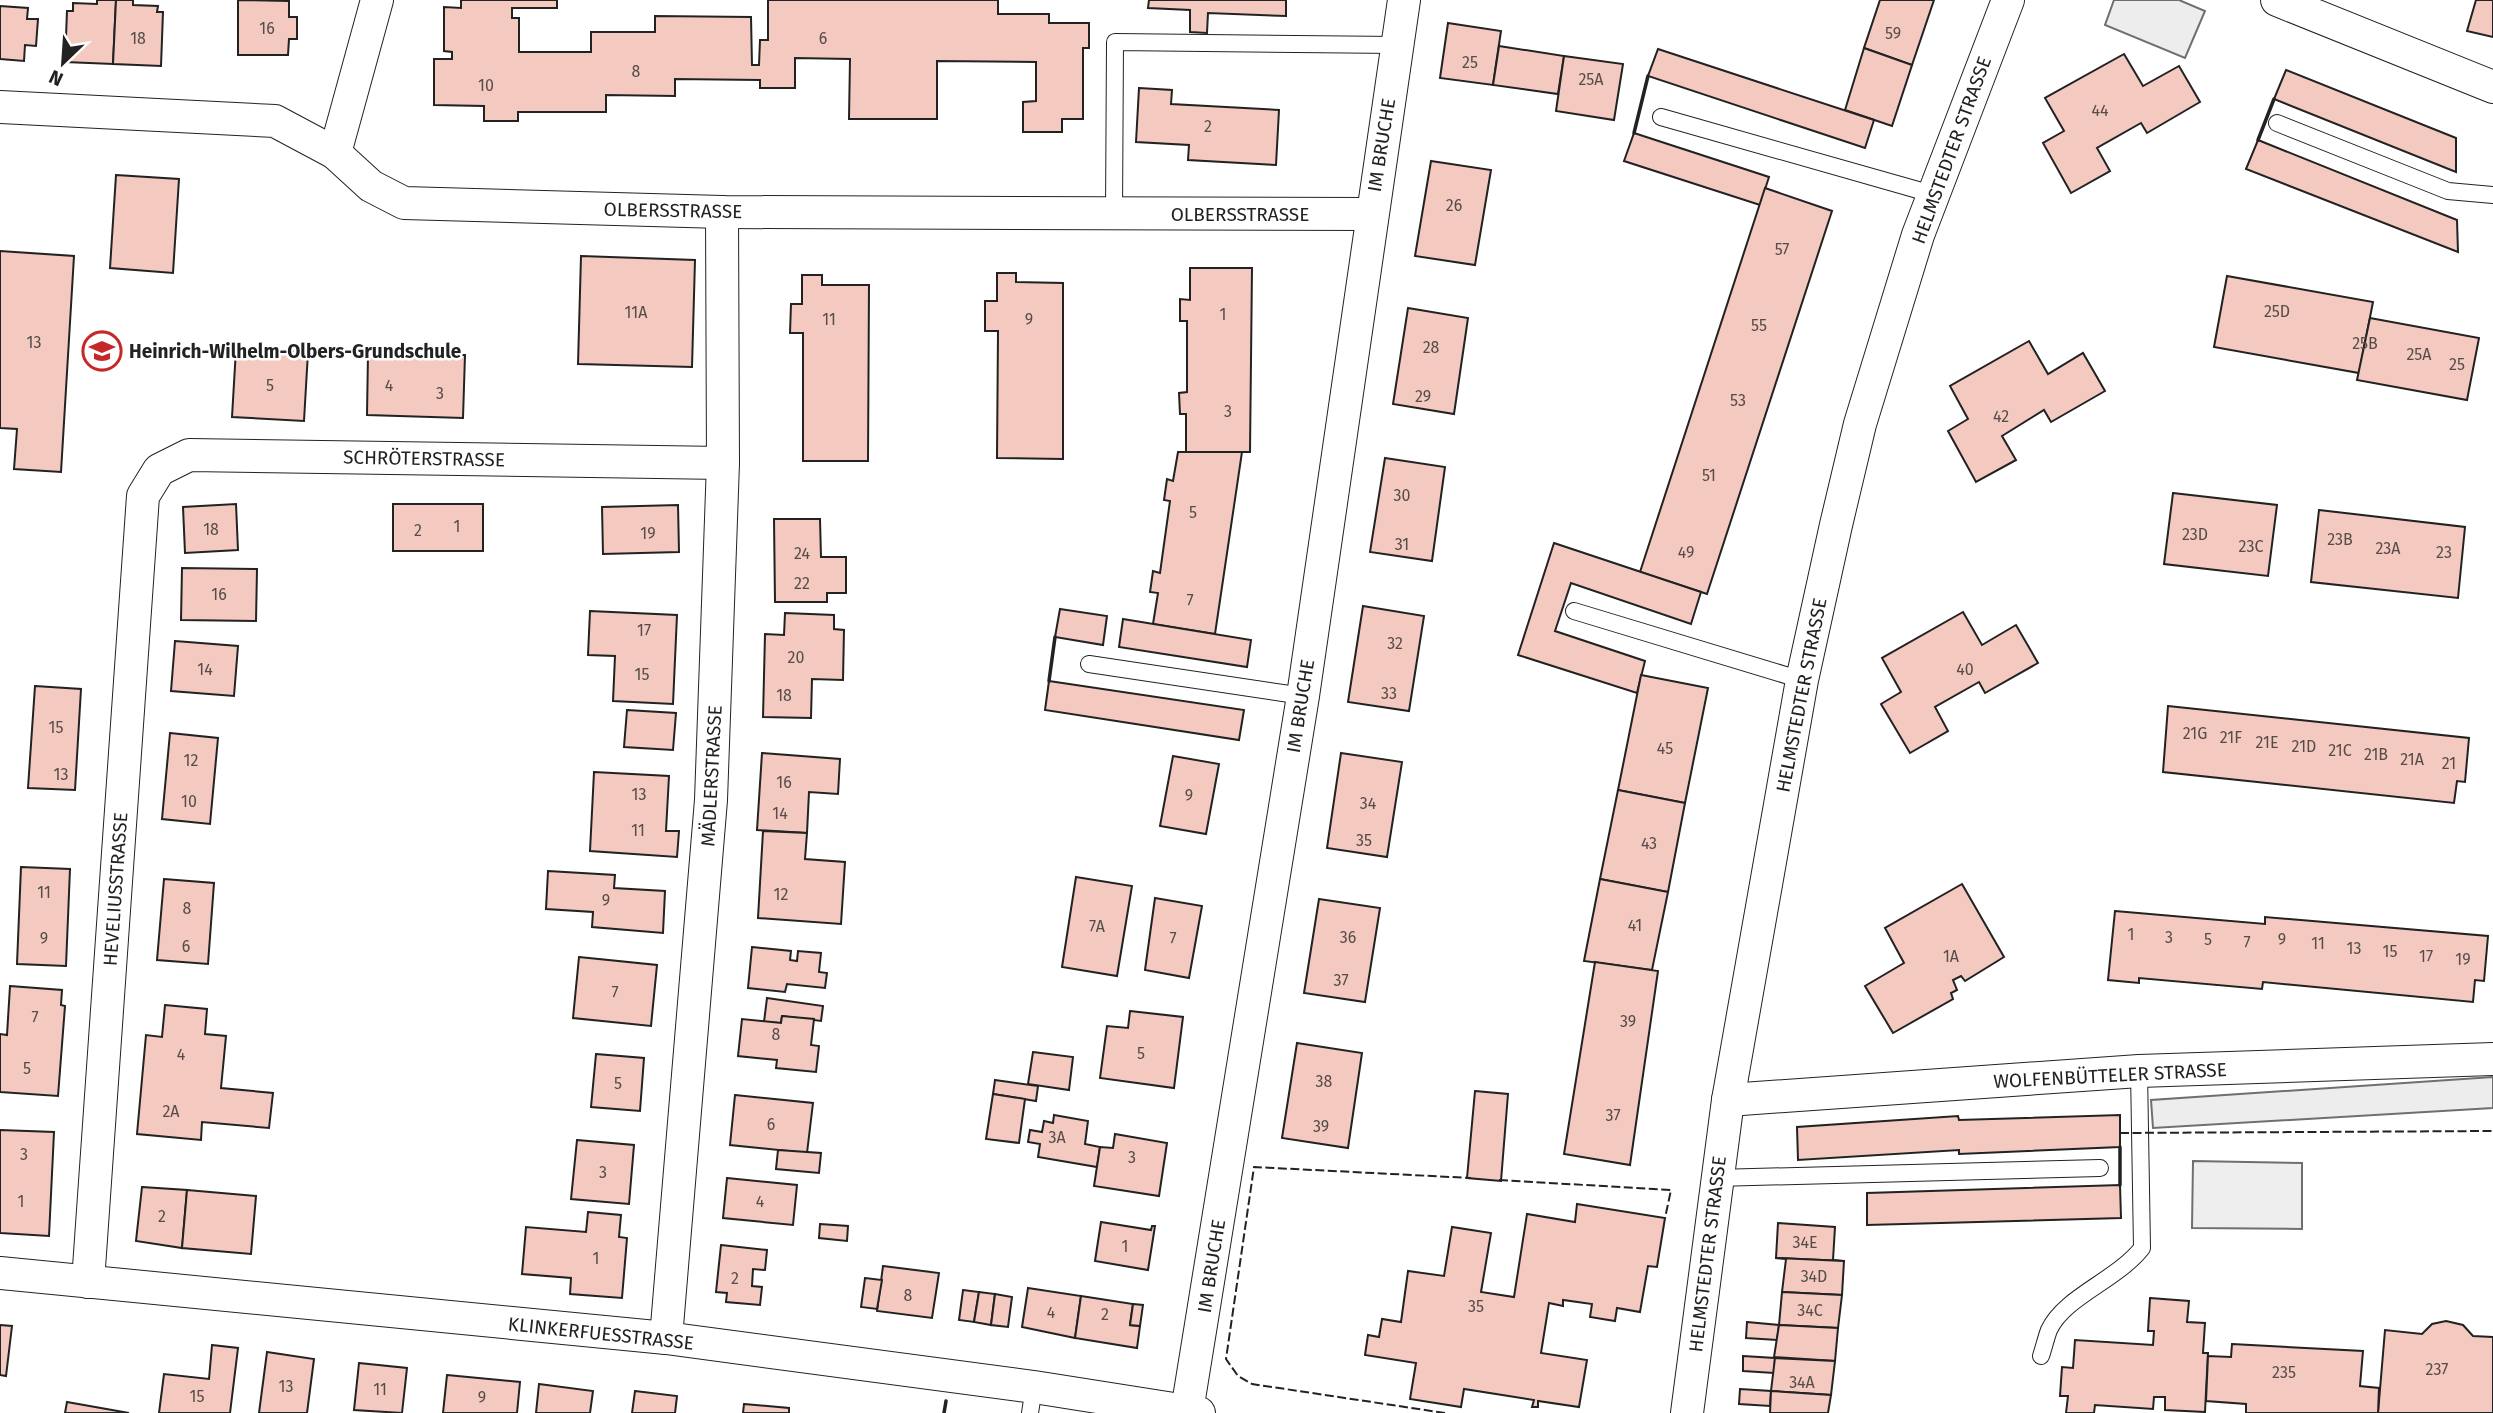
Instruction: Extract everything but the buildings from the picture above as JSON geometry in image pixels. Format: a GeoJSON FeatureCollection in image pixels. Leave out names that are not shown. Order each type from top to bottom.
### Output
{"type":"FeatureCollection","features":[{"type":"Feature","properties":{"kind":"street"},"geometry":{"type":"LineString","coordinates":[[335,153],[377,0]]}},
{"type":"Feature","properties":{"kind":"street","name":"IM BRUCHE"},"geometry":{"type":"LineString","coordinates":[[1193,1412],[1303,696],[1370,214],[1404,0]]}},
{"type":"Feature","properties":{"kind":"street","name":"HELMSTEDTER STRASSE"},"geometry":{"type":"LineString","coordinates":[[1687,1413],[1728,1100],[1802,680],[1860,424],[1932,194],[2008,0]]}},
{"type":"Feature","properties":{"kind":"street"},"geometry":{"type":"LineString","coordinates":[[2277,0],[2493,87]]}},
{"type":"Feature","properties":{"kind":"street","name":"OLBERSSTRASSE"},"geometry":{"type":"LineString","coordinates":[[0,107],[275,121],[335,153],[371,186],[404,203],[722,212],[1370,214]]}},
{"type":"Feature","properties":{"kind":"street","name":"MÄDLERSTRASSE"},"geometry":{"type":"LineString","coordinates":[[666,1338],[711,800],[723,463],[722,212]]}},
{"type":"Feature","properties":{"kind":"street","name":"SCHRÖTERSTRASSE"},"geometry":{"type":"LineString","coordinates":[[143,496],[159,470],[189,455],[723,463]]}},
{"type":"Feature","properties":{"kind":"street","name":"HEVELIUSSTRASSE"},"geometry":{"type":"LineString","coordinates":[[88,1282],[143,496]]}},
{"type":"Feature","properties":{"kind":"street","name":"WOLFENBÜTTELER STRASSE"},"geometry":{"type":"LineString","coordinates":[[1728,1100],[2139,1072],[2493,1059]]}},
{"type":"Feature","properties":{"kind":"street","name":"KLINKERFUESSTRASSE"},"geometry":{"type":"LineString","coordinates":[[0,1273],[666,1338],[1032,1400],[1193,1412]]}},
{"type":"Feature","properties":{"kind":"lane"},"geometry":{"type":"LineString","coordinates":[[1114,213],[1115,41],[1397,45]]}},
{"type":"Feature","properties":{"kind":"lane"},"geometry":{"type":"LineString","coordinates":[[1661,117],[1932,194]]}},
{"type":"Feature","properties":{"kind":"lane"},"geometry":{"type":"LineString","coordinates":[[2277,123],[2448,191],[2493,195]]}},
{"type":"Feature","properties":{"kind":"lane"},"geometry":{"type":"LineString","coordinates":[[1574,611],[1802,680]]}},
{"type":"Feature","properties":{"kind":"lane"},"geometry":{"type":"LineString","coordinates":[[1089,664],[1303,696]]}},
{"type":"Feature","properties":{"kind":"lane"},"geometry":{"type":"LineString","coordinates":[[2041,1356],[2050,1328],[2067,1306],[2114,1276],[2142,1248],[2139,1072]]}},
{"type":"Feature","properties":{"kind":"lane"},"geometry":{"type":"LineString","coordinates":[[1716,1178],[2100,1168]]}},
{"type":"Feature","properties":{"kind":"shaded area"},"geometry":{"type":"Polygon","coordinates":[[[2114,0],[2179,0],[2205,11],[2185,58],[2105,25],[2114,0]]]}},
{"type":"Feature","properties":{"kind":"shaded area"},"geometry":{"type":"Polygon","coordinates":[[[2493,1077],[2493,1108],[2153,1128],[2151,1100],[2493,1077]]]}},
{"type":"Feature","properties":{"kind":"shaded area"},"geometry":{"type":"Polygon","coordinates":[[[2193,1161],[2302,1163],[2302,1229],[2192,1228],[2193,1161]]]}},
{"type":"Feature","properties":{"kind":"fence"},"geometry":{"type":"LineString","coordinates":[[2120,1133],[2493,1131]]}},
{"type":"Feature","properties":{"kind":"fence"},"geometry":{"type":"LineString","coordinates":[[1445,1413],[1252,1384],[1238,1376],[1226,1359],[1254,1167],[1471,1178]]}},
{"type":"Feature","properties":{"kind":"fence"},"geometry":{"type":"LineString","coordinates":[[1499,1180],[1671,1190],[1665,1218]]}},
{"type":"Feature","properties":{"kind":"wall"},"geometry":{"type":"LineString","coordinates":[[1634,133],[1648,76]]}},
{"type":"Feature","properties":{"kind":"wall"},"geometry":{"type":"LineString","coordinates":[[2258,140],[2274,99]]}},
{"type":"Feature","properties":{"kind":"wall"},"geometry":{"type":"LineString","coordinates":[[1049,681],[1055,637]]}},
{"type":"Feature","properties":{"kind":"wall"},"geometry":{"type":"LineString","coordinates":[[2120,1147],[2120,1185]]}},
{"type":"Feature","properties":{"kind":"wall"},"geometry":{"type":"LineString","coordinates":[[944,1413],[946,1401]]}},
{"type":"Feature","properties":{"kind":"place","name":"Heinrich-Wilhelm-Olbers-Grundschule"},"geometry":{"type":"Point","coordinates":[102,351]}}]}
